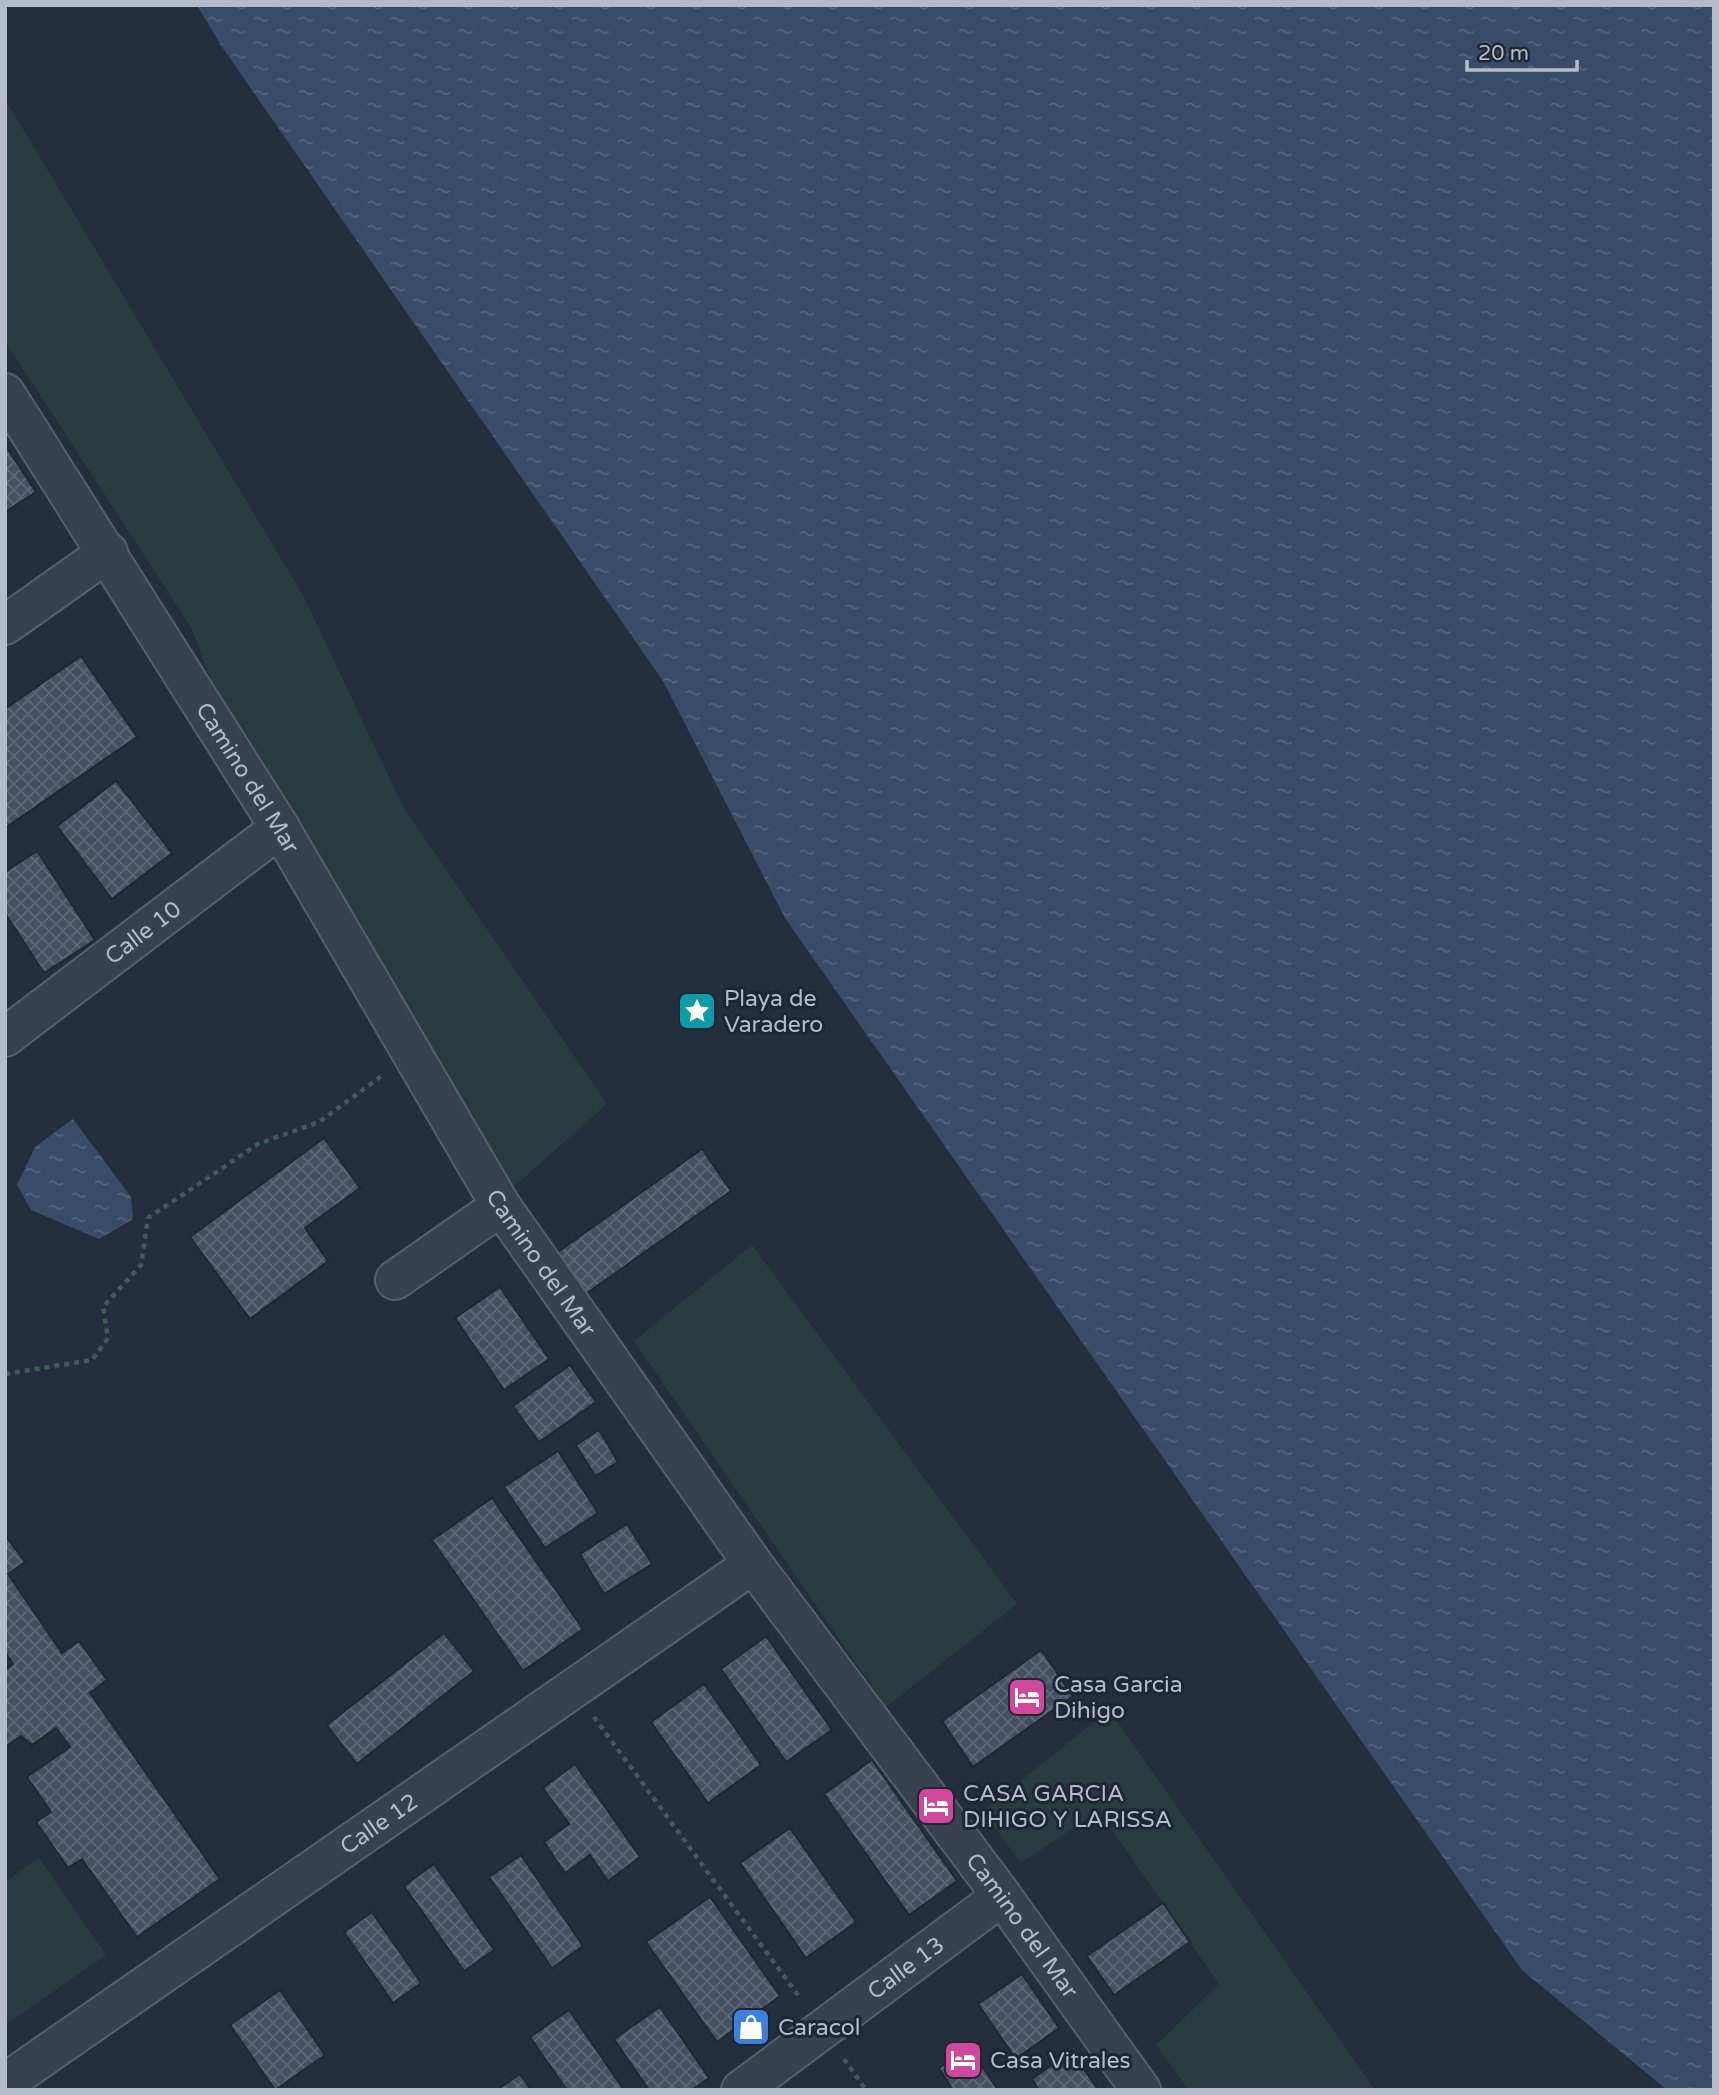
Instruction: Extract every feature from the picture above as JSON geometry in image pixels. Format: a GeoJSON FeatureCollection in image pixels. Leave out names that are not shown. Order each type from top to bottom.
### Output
{"type":"FeatureCollection","features":[{"type":"Feature","properties":{"kind":"street","name":"Camino del Mar"},"geometry":{"type":"LineString","coordinates":[[5,393],[108,552],[279,828],[501,1206],[753,1564],[1002,1896],[1141,2090]]}},
{"type":"Feature","properties":{"kind":"street"},"geometry":{"type":"LineString","coordinates":[[5,625],[108,552]]}},
{"type":"Feature","properties":{"kind":"street","name":"Calle 10"},"geometry":{"type":"LineString","coordinates":[[5,1037],[279,828]]}},
{"type":"Feature","properties":{"kind":"street"},"geometry":{"type":"LineString","coordinates":[[396,1280],[501,1206]]}},
{"type":"Feature","properties":{"kind":"street","name":"Calle 12"},"geometry":{"type":"LineString","coordinates":[[5,2084],[753,1564]]}},
{"type":"Feature","properties":{"kind":"street","name":"Calle 13"},"geometry":{"type":"LineString","coordinates":[[741,2090],[1002,1896]]}},
{"type":"Feature","properties":{"kind":"path"},"geometry":{"type":"LineString","coordinates":[[5,1374],[92,1360],[108,1338],[103,1307],[141,1265],[148,1218],[258,1144],[319,1122],[410,1054]]}},
{"type":"Feature","properties":{"kind":"path"},"geometry":{"type":"LineString","coordinates":[[573,1688],[866,2090]]}},
{"type":"Feature","properties":{"kind":"green space"},"geometry":{"type":"Polygon","coordinates":[[[5,99],[304,597],[403,807],[607,1104],[509,1191],[213,686],[192,629],[5,341],[5,99]]]}},
{"type":"Feature","properties":{"kind":"green space"},"geometry":{"type":"Polygon","coordinates":[[[752,1245],[1017,1604],[886,1707],[634,1341],[752,1245]]]}},
{"type":"Feature","properties":{"kind":"green space"},"geometry":{"type":"Polygon","coordinates":[[[1109,1710],[1375,2090],[1189,2090],[1156,2045],[1219,1984],[1099,1811],[1021,1863],[983,1811],[1109,1710]]]}},
{"type":"Feature","properties":{"kind":"green space"},"geometry":{"type":"Polygon","coordinates":[[[39,1858],[106,1955],[5,2025],[5,1882],[39,1858]]]}},
{"type":"Feature","properties":{"kind":"water"},"geometry":{"type":"Polygon","coordinates":[[[197,5],[1714,5],[1714,2090],[1667,2090],[1522,1970],[785,918],[663,681],[220,44],[197,5]]]}},
{"type":"Feature","properties":{"kind":"water"},"geometry":{"type":"Polygon","coordinates":[[[73,1119],[131,1197],[133,1219],[99,1239],[31,1210],[17,1185],[35,1147],[73,1119]]]}},
{"type":"Feature","properties":{"kind":"building"},"geometry":{"type":"Polygon","coordinates":[[[5,445],[36,492],[5,512],[5,445]]]}},
{"type":"Feature","properties":{"kind":"building"},"geometry":{"type":"Polygon","coordinates":[[[81,656],[137,737],[5,828],[5,709],[81,656]]]}},
{"type":"Feature","properties":{"kind":"building"},"geometry":{"type":"Polygon","coordinates":[[[116,781],[172,853],[112,899],[57,826],[116,781]]]}},
{"type":"Feature","properties":{"kind":"building"},"geometry":{"type":"Polygon","coordinates":[[[37,851],[95,940],[44,973],[5,913],[5,872],[37,851]]]}},
{"type":"Feature","properties":{"kind":"building"},"geometry":{"type":"Polygon","coordinates":[[[324,1138],[360,1188],[305,1228],[328,1261],[250,1319],[190,1237],[324,1138]]]}},
{"type":"Feature","properties":{"kind":"building"},"geometry":{"type":"Polygon","coordinates":[[[702,1149],[731,1191],[583,1296],[554,1255],[702,1149]]]}},
{"type":"Feature","properties":{"kind":"building"},"geometry":{"type":"Polygon","coordinates":[[[500,1287],[549,1359],[504,1390],[455,1318],[500,1287]]]}},
{"type":"Feature","properties":{"kind":"building"},"geometry":{"type":"Polygon","coordinates":[[[570,1365],[596,1402],[539,1442],[513,1406],[570,1365]]]}},
{"type":"Feature","properties":{"kind":"building"},"geometry":{"type":"Polygon","coordinates":[[[599,1430],[618,1462],[595,1476],[576,1445],[599,1430]]]}},
{"type":"Feature","properties":{"kind":"building"},"geometry":{"type":"Polygon","coordinates":[[[558,1451],[598,1513],[545,1548],[504,1487],[558,1451]]]}},
{"type":"Feature","properties":{"kind":"building"},"geometry":{"type":"Polygon","coordinates":[[[492,1498],[583,1629],[523,1671],[432,1540],[492,1498]]]}},
{"type":"Feature","properties":{"kind":"building"},"geometry":{"type":"Polygon","coordinates":[[[627,1524],[652,1564],[604,1594],[580,1554],[627,1524]]]}},
{"type":"Feature","properties":{"kind":"building"},"geometry":{"type":"Polygon","coordinates":[[[5,1535],[25,1562],[8,1574],[62,1653],[79,1641],[107,1680],[90,1693],[220,1879],[137,1937],[82,1859],[68,1868],[36,1822],[51,1812],[27,1777],[70,1747],[56,1728],[32,1745],[21,1736],[5,1747],[5,1670],[13,1664],[5,1652],[5,1535]]]}},
{"type":"Feature","properties":{"kind":"building"},"geometry":{"type":"Polygon","coordinates":[[[444,1633],[474,1671],[357,1764],[327,1725],[444,1633]]]}},
{"type":"Feature","properties":{"kind":"building"},"geometry":{"type":"Polygon","coordinates":[[[766,1636],[832,1730],[786,1762],[721,1669],[766,1636]]]}},
{"type":"Feature","properties":{"kind":"building"},"geometry":{"type":"Polygon","coordinates":[[[1041,1650],[1073,1696],[973,1767],[942,1721],[1041,1650]]]}},
{"type":"Feature","properties":{"kind":"building"},"geometry":{"type":"Polygon","coordinates":[[[704,1684],[761,1765],[708,1803],[651,1722],[704,1684]]]}},
{"type":"Feature","properties":{"kind":"building"},"geometry":{"type":"Polygon","coordinates":[[[872,1760],[957,1881],[909,1915],[824,1794],[872,1760]]]}},
{"type":"Feature","properties":{"kind":"building"},"geometry":{"type":"Polygon","coordinates":[[[575,1764],[640,1857],[608,1881],[590,1855],[565,1873],[544,1842],[569,1824],[543,1788],[575,1764]]]}},
{"type":"Feature","properties":{"kind":"building"},"geometry":{"type":"Polygon","coordinates":[[[790,1828],[856,1922],[806,1958],[740,1863],[790,1828]]]}},
{"type":"Feature","properties":{"kind":"building"},"geometry":{"type":"Polygon","coordinates":[[[521,1855],[583,1946],[552,1968],[489,1877],[521,1855]]]}},
{"type":"Feature","properties":{"kind":"building"},"geometry":{"type":"Polygon","coordinates":[[[434,1864],[494,1950],[464,1971],[404,1886],[434,1864]]]}},
{"type":"Feature","properties":{"kind":"building"},"geometry":{"type":"Polygon","coordinates":[[[710,1897],[780,1996],[717,2042],[646,1942],[710,1897]]]}},
{"type":"Feature","properties":{"kind":"building"},"geometry":{"type":"Polygon","coordinates":[[[1163,1903],[1190,1942],[1114,1995],[1087,1956],[1163,1903]]]}},
{"type":"Feature","properties":{"kind":"building"},"geometry":{"type":"Polygon","coordinates":[[[372,1912],[421,1983],[393,2003],[344,1932],[372,1912]]]}},
{"type":"Feature","properties":{"kind":"building"},"geometry":{"type":"Polygon","coordinates":[[[1022,1974],[1059,2028],[1016,2059],[978,2004],[1022,1974]]]}},
{"type":"Feature","properties":{"kind":"building"},"geometry":{"type":"Polygon","coordinates":[[[280,1990],[325,2055],[275,2090],[230,2025],[280,1990]]]}},
{"type":"Feature","properties":{"kind":"building"},"geometry":{"type":"Polygon","coordinates":[[[660,2007],[709,2078],[692,2090],[649,2090],[614,2039],[660,2007]]]}},
{"type":"Feature","properties":{"kind":"building"},"geometry":{"type":"Polygon","coordinates":[[[569,2010],[624,2090],[567,2090],[530,2037],[569,2010]]]}},
{"type":"Feature","properties":{"kind":"building"},"geometry":{"type":"Polygon","coordinates":[[[969,2047],[998,2090],[953,2090],[939,2068],[969,2047]]]}},
{"type":"Feature","properties":{"kind":"building"},"geometry":{"type":"Polygon","coordinates":[[[1072,2051],[1098,2090],[1039,2090],[1032,2079],[1072,2051]]]}},
{"type":"Feature","properties":{"kind":"building"},"geometry":{"type":"Polygon","coordinates":[[[520,2074],[531,2090],[497,2090],[520,2074]]]}},
{"type":"Feature","properties":{"kind":"place","name":"Playa de Varadero"},"geometry":{"type":"Point","coordinates":[697,1011]}},
{"type":"Feature","properties":{"kind":"place","name":"Casa Garcia Dihigo"},"geometry":{"type":"Point","coordinates":[1027,1697]}},
{"type":"Feature","properties":{"kind":"place","name":"CASA GARCIA DIHIGO Y LARISSA"},"geometry":{"type":"Point","coordinates":[936,1806]}},
{"type":"Feature","properties":{"kind":"place","name":"Caracol"},"geometry":{"type":"Point","coordinates":[751,2027]}},
{"type":"Feature","properties":{"kind":"place","name":"Casa Vitrales"},"geometry":{"type":"Point","coordinates":[963,2060]}}]}
